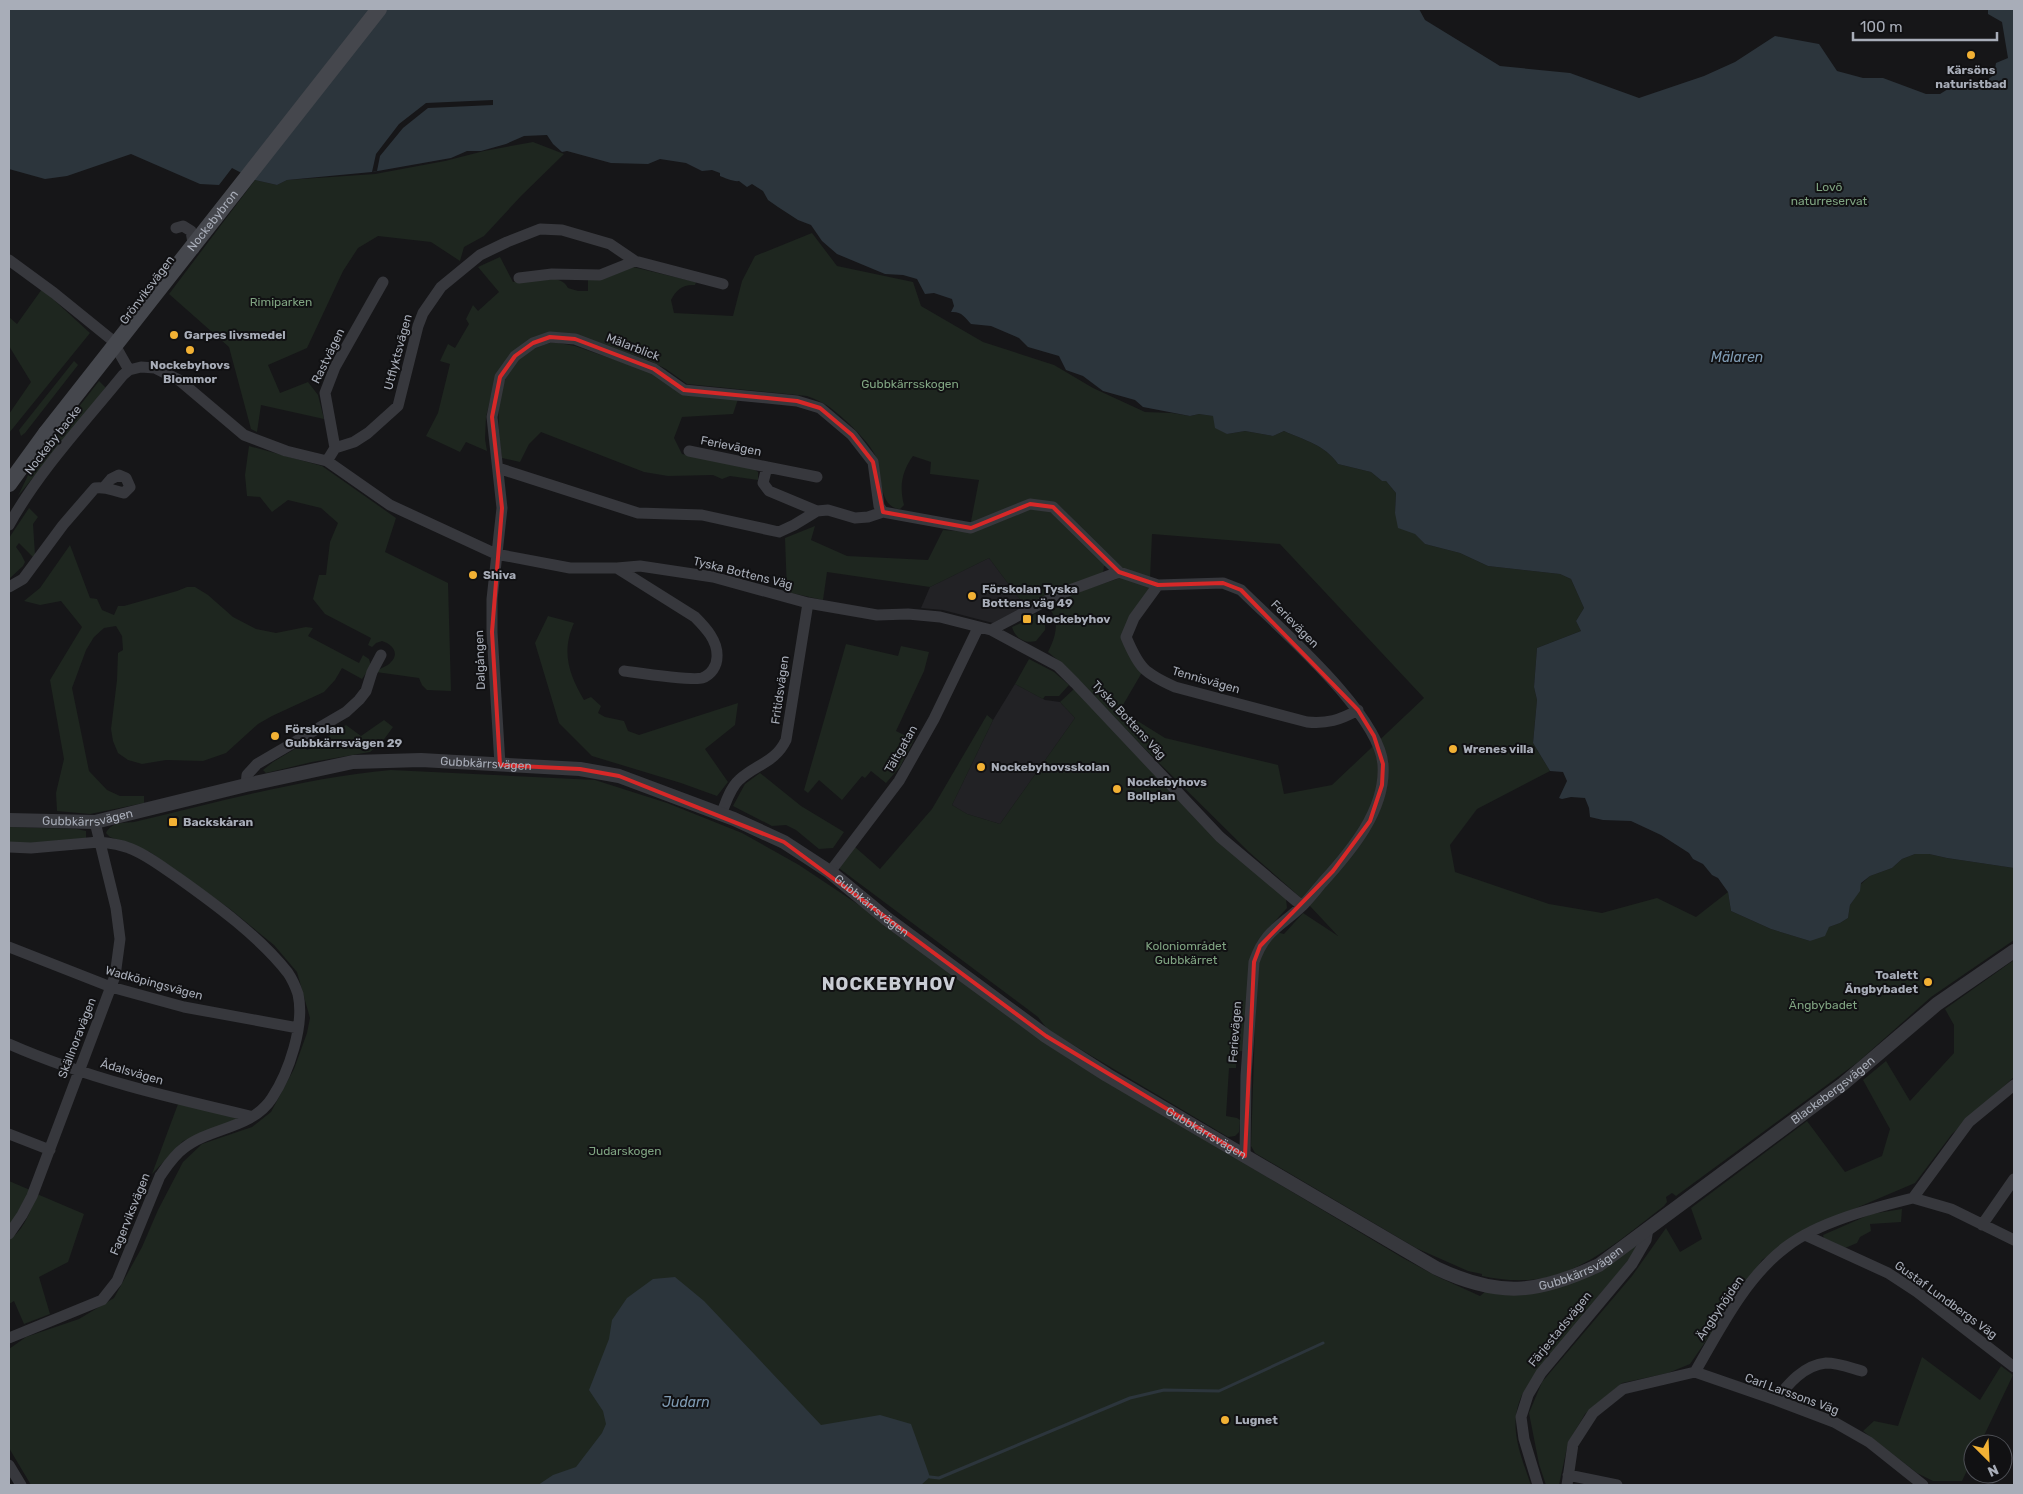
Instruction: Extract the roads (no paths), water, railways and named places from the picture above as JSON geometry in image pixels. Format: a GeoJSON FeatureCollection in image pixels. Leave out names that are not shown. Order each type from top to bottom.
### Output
{"type":"FeatureCollection","features":[{"type":"Feature","properties":{"kind":"main road","name":"Nockebybron"},"geometry":{"type":"LineString","coordinates":[[42,430],[367,9]]}},
{"type":"Feature","properties":{"kind":"main road","name":"Nockebybron"},"geometry":{"type":"LineString","coordinates":[[42,430],[379,9]]}},
{"type":"Feature","properties":{"kind":"main road"},"geometry":{"type":"LineString","coordinates":[[9,467],[42,430]]}},
{"type":"Feature","properties":{"kind":"main road"},"geometry":{"type":"LineString","coordinates":[[9,484],[42,430]]}},
{"type":"Feature","properties":{"kind":"street","name":"Grönviksvägen"},"geometry":{"type":"LineString","coordinates":[[118,351],[194,248],[191,231],[183,226],[176,228]]}},
{"type":"Feature","properties":{"kind":"street","name":"Utflyktsvägen"},"geometry":{"type":"LineString","coordinates":[[335,448],[354,442],[368,433],[398,406],[418,326],[423,313],[441,287],[480,255],[540,229],[562,230],[610,244],[635,261],[723,284]]}},
{"type":"Feature","properties":{"kind":"street"},"geometry":{"type":"LineString","coordinates":[[9,260],[54,293],[112,340],[126,372]]}},
{"type":"Feature","properties":{"kind":"street"},"geometry":{"type":"LineString","coordinates":[[518,278],[552,274],[600,275],[635,261]]}},
{"type":"Feature","properties":{"kind":"street","name":"Rastvägen"},"geometry":{"type":"LineString","coordinates":[[335,448],[325,393],[335,367],[383,282]]}},
{"type":"Feature","properties":{"kind":"street","name":"Mälarblick"},"geometry":{"type":"LineString","coordinates":[[496,554],[502,508],[492,417],[500,377],[515,356],[533,343],[550,337],[575,339],[654,368],[684,390],[797,401],[820,408],[852,435],[873,462],[879,506],[883,512]]}},
{"type":"Feature","properties":{"kind":"street","name":"Tyska Bottens Väg"},"geometry":{"type":"LineString","coordinates":[[126,372],[141,366],[155,368],[179,380],[244,435],[286,451],[327,461],[390,505],[496,554],[570,568],[640,566],[713,577],[808,603],[877,615],[908,614],[940,618],[991,630],[1058,666],[1220,837],[1302,906]]}},
{"type":"Feature","properties":{"kind":"street","name":"Nockeby backe"},"geometry":{"type":"LineString","coordinates":[[9,525],[19,507],[65,445],[126,372]]}},
{"type":"Feature","properties":{"kind":"street"},"geometry":{"type":"LineString","coordinates":[[327,461],[335,448]]}},
{"type":"Feature","properties":{"kind":"street","name":"Ferievägen"},"geometry":{"type":"LineString","coordinates":[[689,451],[817,477]]}},
{"type":"Feature","properties":{"kind":"street","name":"Ferievägen"},"geometry":{"type":"LineString","coordinates":[[767,467],[763,483],[769,491],[817,510],[828,510],[855,518],[868,517],[883,512],[971,528],[1030,504],[1053,507],[1119,572],[1158,585],[1223,583],[1241,590],[1335,684],[1358,710],[1374,736],[1383,764],[1382,786],[1370,821],[1333,872],[1302,906],[1270,932],[1260,946],[1254,962],[1246,1076],[1245,1156]]}},
{"type":"Feature","properties":{"kind":"street"},"geometry":{"type":"LineString","coordinates":[[498,468],[638,513],[702,515],[779,532],[817,510]]}},
{"type":"Feature","properties":{"kind":"street"},"geometry":{"type":"LineString","coordinates":[[9,588],[23,579],[86,497],[95,488],[105,486]]}},
{"type":"Feature","properties":{"kind":"street","name":"Dalgången"},"geometry":{"type":"LineString","coordinates":[[496,554],[492,632],[500,765]]}},
{"type":"Feature","properties":{"kind":"street"},"geometry":{"type":"LineString","coordinates":[[617,568],[695,617],[706,628],[717,650],[717,659],[713,671],[701,679],[624,671]]}},
{"type":"Feature","properties":{"kind":"street"},"geometry":{"type":"LineString","coordinates":[[991,630],[1059,594],[1119,572]]}},
{"type":"Feature","properties":{"kind":"street","name":"Tennisvägen"},"geometry":{"type":"LineString","coordinates":[[1158,585],[1134,618],[1126,636],[1136,659],[1147,672],[1156,678],[1175,687],[1307,722],[1321,724],[1338,720],[1358,710]]}},
{"type":"Feature","properties":{"kind":"street","name":"Fritidsvägen"},"geometry":{"type":"LineString","coordinates":[[721,814],[739,780],[780,751],[786,740],[808,603]]}},
{"type":"Feature","properties":{"kind":"street","name":"Tältgatan"},"geometry":{"type":"LineString","coordinates":[[830,872],[899,781],[934,719],[978,628]]}},
{"type":"Feature","properties":{"kind":"street"},"geometry":{"type":"LineString","coordinates":[[246,785],[247,775],[257,764],[346,712],[359,700],[366,691],[372,672],[381,655]]}},
{"type":"Feature","properties":{"kind":"street","name":"Gubbkärrsvägen"},"geometry":{"type":"LineString","coordinates":[[9,820],[95,822],[246,785],[353,762],[421,760],[580,769],[619,776],[721,814],[784,842],[830,872],[887,919],[1046,1036],[1107,1075],[1454,1277],[1482,1286],[1519,1290],[1543,1286],[1569,1279],[1599,1265],[1648,1229]]}},
{"type":"Feature","properties":{"kind":"street"},"geometry":{"type":"LineString","coordinates":[[95,822],[99,842]]}},
{"type":"Feature","properties":{"kind":"street","name":"Fagerviksvägen"},"geometry":{"type":"LineString","coordinates":[[9,847],[31,848],[99,842],[130,848],[156,862],[203,896],[271,954],[290,975],[298,993],[300,1011],[292,1056],[275,1092],[262,1108],[237,1125],[195,1141],[170,1161],[160,1176],[118,1281],[102,1300],[9,1338]]}},
{"type":"Feature","properties":{"kind":"street","name":"Skällnoravägen"},"geometry":{"type":"LineString","coordinates":[[9,1234],[29,1202],[115,976],[120,939],[116,908],[99,842]]}},
{"type":"Feature","properties":{"kind":"street","name":"Wadköpingsvägen"},"geometry":{"type":"LineString","coordinates":[[9,947],[111,987],[184,1007],[298,1028]]}},
{"type":"Feature","properties":{"kind":"street","name":"Blackebergsvägen"},"geometry":{"type":"LineString","coordinates":[[1648,1229],[1843,1084],[1937,1004],[2014,950]]}},
{"type":"Feature","properties":{"kind":"street","name":"Ådalsvägen"},"geometry":{"type":"LineString","coordinates":[[9,1044],[79,1072],[162,1095],[250,1116]]}},
{"type":"Feature","properties":{"kind":"street"},"geometry":{"type":"LineString","coordinates":[[2014,1085],[1969,1122],[1913,1198],[1951,1209],[2014,1240]]}},
{"type":"Feature","properties":{"kind":"street"},"geometry":{"type":"LineString","coordinates":[[9,1134],[50,1150]]}},
{"type":"Feature","properties":{"kind":"street"},"geometry":{"type":"LineString","coordinates":[[1982,1225],[2014,1179]]}},
{"type":"Feature","properties":{"kind":"street","name":"Ängbyhöjden"},"geometry":{"type":"LineString","coordinates":[[1695,1372],[1735,1305],[1764,1268],[1786,1247],[1805,1235],[1867,1209],[1913,1198]]}},
{"type":"Feature","properties":{"kind":"street","name":"Färjestadsvägen"},"geometry":{"type":"LineString","coordinates":[[1538,1485],[1524,1439],[1521,1417],[1528,1395],[1541,1373],[1632,1264],[1646,1240],[1648,1229]]}},
{"type":"Feature","properties":{"kind":"street","name":"Gustaf Lundbergs Väg"},"geometry":{"type":"LineString","coordinates":[[1805,1235],[1888,1273],[1917,1292],[2014,1367]]}},
{"type":"Feature","properties":{"kind":"street"},"geometry":{"type":"LineString","coordinates":[[1776,1400],[1790,1381],[1804,1371],[1826,1363],[1862,1371]]}},
{"type":"Feature","properties":{"kind":"street"},"geometry":{"type":"LineString","coordinates":[[1617,1485],[1567,1480],[1573,1444],[1593,1412],[1623,1389],[1695,1372]]}},
{"type":"Feature","properties":{"kind":"street","name":"Carl Larssons Väg"},"geometry":{"type":"LineString","coordinates":[[1695,1372],[1834,1422],[1869,1442],[1923,1485]]}},
{"type":"Feature","properties":{"kind":"street"},"geometry":{"type":"LineString","coordinates":[[9,1465],[21,1485]]}},
{"type":"Feature","properties":{"kind":"water","name":"Mälaren"},"geometry":{"type":"Polygon","coordinates":[[[9,9],[1419,9],[1425,20],[1500,66],[1570,73],[1639,98],[1704,76],[1735,62],[1775,36],[1819,44],[1837,71],[1863,78],[1883,78],[1926,94],[1940,94],[1961,81],[1984,82],[1994,75],[1996,63],[2008,58],[2002,22],[1988,14],[1988,9],[2014,9],[2014,868],[1929,854],[1915,854],[1902,859],[1892,868],[1870,876],[1861,883],[1860,891],[1850,905],[1848,918],[1829,927],[1825,936],[1810,941],[1771,929],[1731,911],[1728,892],[1718,878],[1712,875],[1703,864],[1693,859],[1689,853],[1661,835],[1631,821],[1603,820],[1590,817],[1585,798],[1559,798],[1567,781],[1563,772],[1550,771],[1533,743],[1537,700],[1534,687],[1537,648],[1581,631],[1576,621],[1584,608],[1571,579],[1560,574],[1488,566],[1460,553],[1425,544],[1415,534],[1398,528],[1395,513],[1396,493],[1386,481],[1382,481],[1371,472],[1338,464],[1327,452],[1306,440],[1284,431],[1273,436],[1245,431],[1227,434],[1215,428],[1213,416],[1199,414],[1190,416],[1143,407],[1135,400],[1103,391],[1083,376],[1066,370],[1059,356],[1028,347],[1019,338],[991,326],[971,324],[960,314],[951,312],[954,306],[952,299],[934,293],[925,294],[917,279],[903,275],[885,274],[837,254],[822,241],[811,225],[798,220],[778,207],[768,200],[763,191],[752,184],[747,187],[739,181],[720,176],[720,173],[712,170],[702,171],[686,163],[660,159],[648,164],[611,163],[567,151],[562,152],[547,135],[524,136],[506,144],[481,151],[467,151],[451,158],[372,172],[287,180],[277,185],[255,180],[232,168],[219,185],[200,184],[131,154],[67,176],[45,179],[9,169],[9,9]]]}},
{"type":"Feature","properties":{"kind":"water","name":"Judarn"},"geometry":{"type":"Polygon","coordinates":[[[675,1277],[704,1301],[821,1425],[880,1415],[911,1424],[930,1477],[921,1485],[538,1485],[553,1475],[576,1467],[602,1433],[606,1424],[603,1411],[589,1390],[609,1339],[612,1320],[627,1298],[653,1279],[675,1277]]]}},
{"type":"Feature","properties":{"kind":"waterway"},"geometry":{"type":"LineString","coordinates":[[930,1477],[939,1478],[1130,1398],[1164,1390],[1219,1391],[1323,1343]]}},
{"type":"Feature","properties":{"kind":"place","name":"Kärsöns naturistbad"},"geometry":{"type":"Point","coordinates":[1971,55]}},
{"type":"Feature","properties":{"kind":"place","name":"Garpes livsmedel"},"geometry":{"type":"Point","coordinates":[174,335]}},
{"type":"Feature","properties":{"kind":"place","name":"Nockebyhovs Blommor"},"geometry":{"type":"Point","coordinates":[190,350]}},
{"type":"Feature","properties":{"kind":"place","name":"Shiva"},"geometry":{"type":"Point","coordinates":[473,575]}},
{"type":"Feature","properties":{"kind":"place","name":"Förskolan Tyska Bottens väg 49"},"geometry":{"type":"Point","coordinates":[972,596]}},
{"type":"Feature","properties":{"kind":"place","name":"Nockebyhov"},"geometry":{"type":"Point","coordinates":[1027,619]}},
{"type":"Feature","properties":{"kind":"place","name":"Förskolan Gubbkärrsvägen 29"},"geometry":{"type":"Point","coordinates":[275,736]}},
{"type":"Feature","properties":{"kind":"place","name":"Wrenes villa"},"geometry":{"type":"Point","coordinates":[1453,749]}},
{"type":"Feature","properties":{"kind":"place","name":"Nockebyhovsskolan"},"geometry":{"type":"Point","coordinates":[981,767]}},
{"type":"Feature","properties":{"kind":"place","name":"Nockebyhovs Bollplan"},"geometry":{"type":"Point","coordinates":[1117,789]}},
{"type":"Feature","properties":{"kind":"place","name":"Backskåran"},"geometry":{"type":"Point","coordinates":[173,822]}},
{"type":"Feature","properties":{"kind":"place","name":"Toalett Ängbybadet"},"geometry":{"type":"Point","coordinates":[1928,982]}},
{"type":"Feature","properties":{"kind":"place","name":"Lugnet"},"geometry":{"type":"Point","coordinates":[1225,1420]}},
{"type":"Feature","properties":{"kind":"district","name":"NOCKEBYHOV"},"geometry":{"type":"Point","coordinates":[889,984]}},
{"type":"Feature","properties":{"kind":"park label","name":"Lovö naturreservat"},"geometry":{"type":"Point","coordinates":[1829,194]}},
{"type":"Feature","properties":{"kind":"park label","name":"Rimiparken"},"geometry":{"type":"Point","coordinates":[281,302]}},
{"type":"Feature","properties":{"kind":"park label","name":"Gubbkärrsskogen"},"geometry":{"type":"Point","coordinates":[910,384]}},
{"type":"Feature","properties":{"kind":"park label","name":"Koloniområdet Gubbkärret"},"geometry":{"type":"Point","coordinates":[1186,953]}},
{"type":"Feature","properties":{"kind":"park label","name":"Ängbybadet"},"geometry":{"type":"Point","coordinates":[1823,1005]}},
{"type":"Feature","properties":{"kind":"park label","name":"Judarskogen"},"geometry":{"type":"Point","coordinates":[625,1151]}}]}
